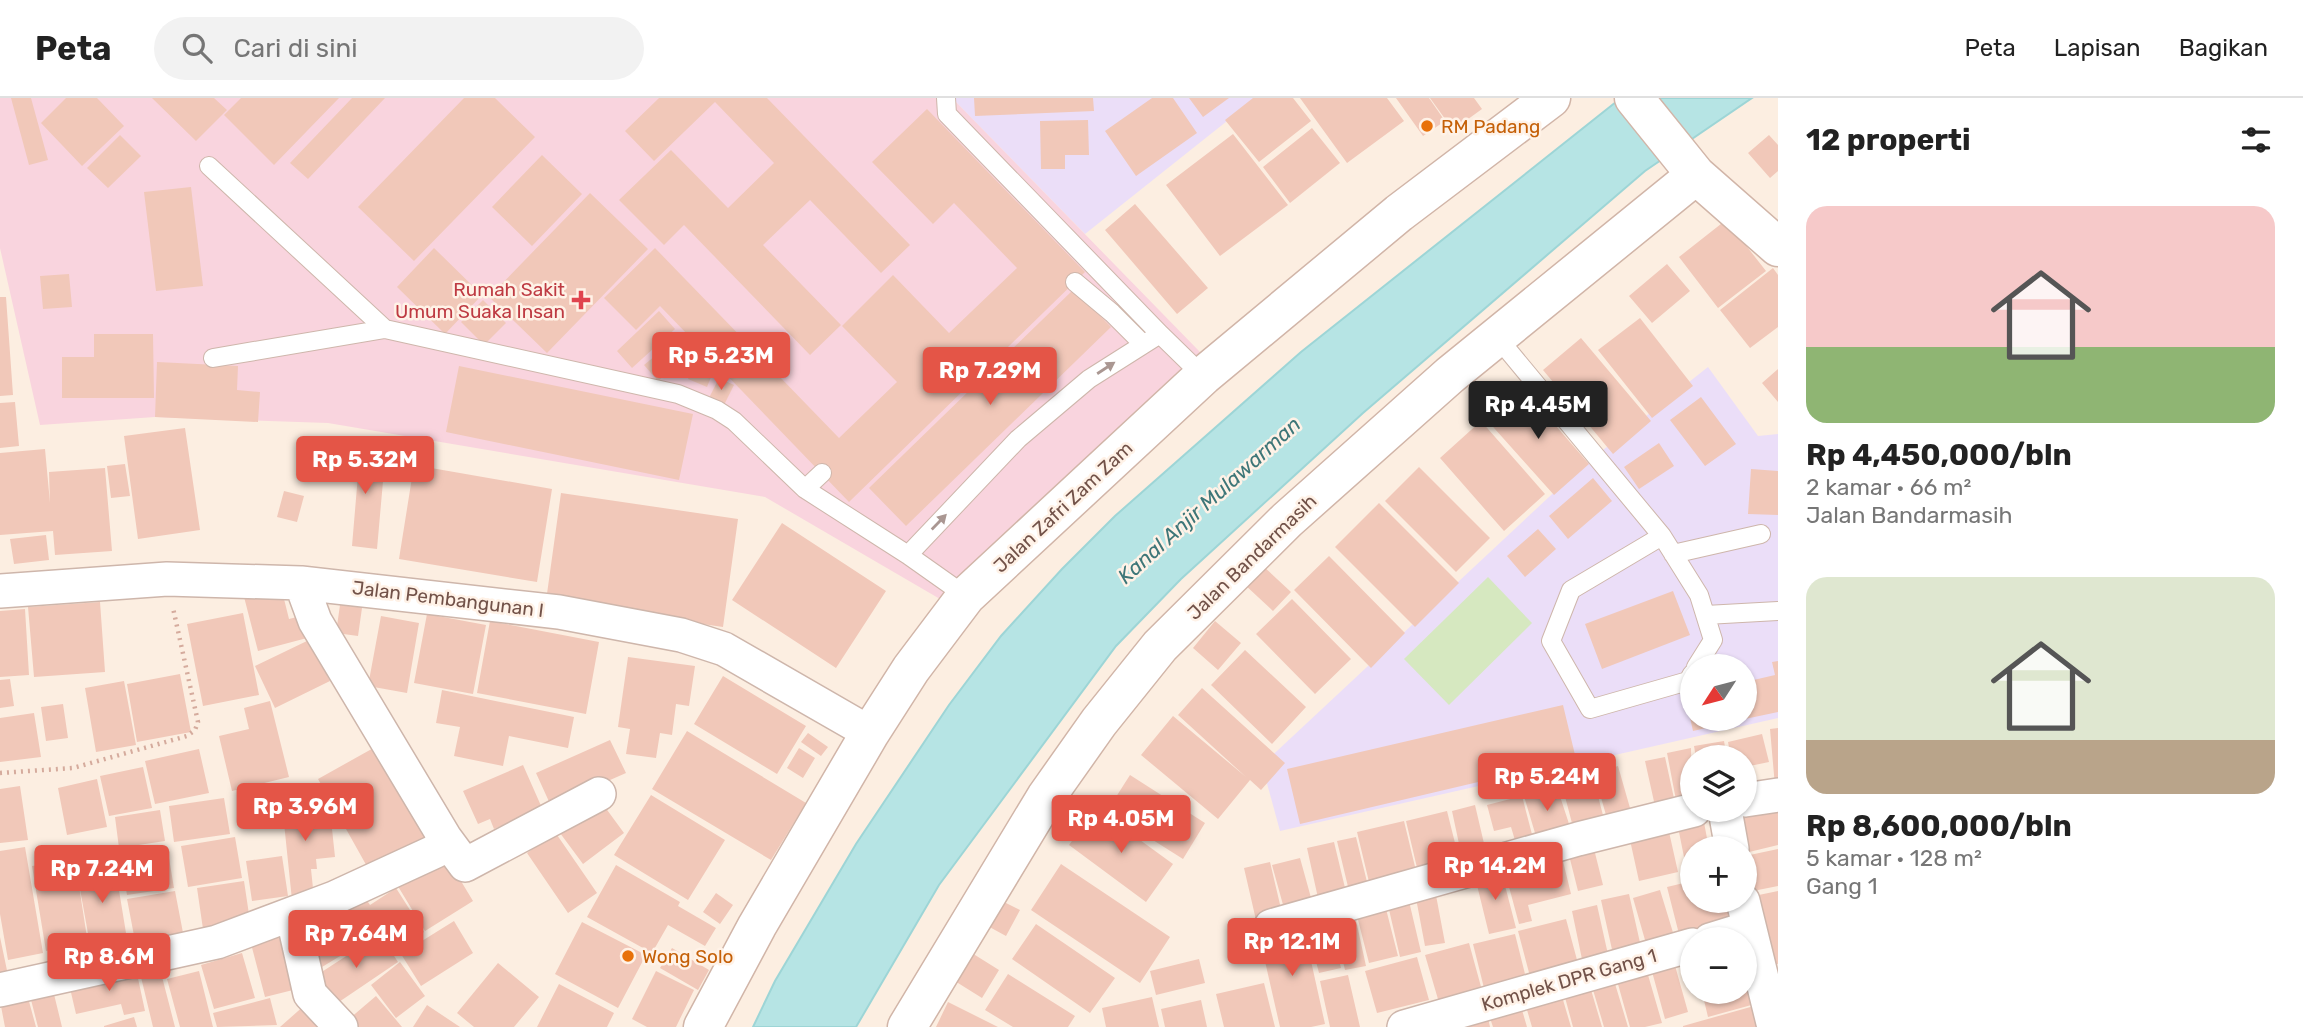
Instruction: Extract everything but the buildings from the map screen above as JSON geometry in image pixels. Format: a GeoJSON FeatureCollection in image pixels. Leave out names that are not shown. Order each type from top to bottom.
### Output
{"type":"FeatureCollection","features":[{"type":"Feature","properties":{"kind":"street","name":"Jalan Zafri Zam Zam"},"geometry":{"type":"LineString","coordinates":[[704,1027],[757,926],[870,733],[911,669],[966,596],[1203,376],[1399,213],[1551,98]]}},
{"type":"Feature","properties":{"kind":"street"},"geometry":{"type":"LineString","coordinates":[[1634,98],[1692,171],[1778,247]]}},
{"type":"Feature","properties":{"kind":"street","name":"Jalan Bandarmasih"},"geometry":{"type":"LineString","coordinates":[[907,1027],[1046,797],[1099,722],[1160,646],[1287,520],[1450,375],[1692,171]]}},
{"type":"Feature","properties":{"kind":"street","name":"Jalan Pembangunan I"},"geometry":{"type":"LineString","coordinates":[[0,591],[167,579],[301,583],[559,612],[681,635],[724,649],[870,733]]}},
{"type":"Feature","properties":{"kind":"street"},"geometry":{"type":"LineString","coordinates":[[301,583],[315,621],[445,838],[465,865],[599,794]]}},
{"type":"Feature","properties":{"kind":"street"},"geometry":{"type":"LineString","coordinates":[[1757,798],[1778,795]]}},
{"type":"Feature","properties":{"kind":"street"},"geometry":{"type":"LineString","coordinates":[[1271,926],[1565,843],[1680,814]]}},
{"type":"Feature","properties":{"kind":"street"},"geometry":{"type":"LineString","coordinates":[[0,990],[217,942],[334,898],[436,851],[445,838]]}},
{"type":"Feature","properties":{"kind":"street"},"geometry":{"type":"LineString","coordinates":[[292,914],[310,994],[341,1027]]}},
{"type":"Feature","properties":{"kind":"street"},"geometry":{"type":"LineString","coordinates":[[1729,927],[1746,915],[1770,978],[1774,1027]]}},
{"type":"Feature","properties":{"kind":"street","name":"Komplek DPR Gang 1"},"geometry":{"type":"LineString","coordinates":[[1404,1027],[1680,948]]}},
{"type":"Feature","properties":{"kind":"lane"},"geometry":{"type":"LineString","coordinates":[[946,98],[947,114],[1203,376]]}},
{"type":"Feature","properties":{"kind":"lane"},"geometry":{"type":"LineString","coordinates":[[209,166],[385,329]]}},
{"type":"Feature","properties":{"kind":"lane"},"geometry":{"type":"LineString","coordinates":[[1075,282],[1143,344]]}},
{"type":"Feature","properties":{"kind":"lane"},"geometry":{"type":"LineString","coordinates":[[213,358],[385,329],[678,394],[734,421],[805,489],[966,596]]}},
{"type":"Feature","properties":{"kind":"lane"},"geometry":{"type":"LineString","coordinates":[[908,555],[1018,439],[1089,379],[1160,334]]}},
{"type":"Feature","properties":{"kind":"lane"},"geometry":{"type":"LineString","coordinates":[[1497,337],[1662,536],[1699,595],[1713,640],[1704,654]]}},
{"type":"Feature","properties":{"kind":"lane"},"geometry":{"type":"LineString","coordinates":[[805,489],[822,473]]}},
{"type":"Feature","properties":{"kind":"lane"},"geometry":{"type":"LineString","coordinates":[[1673,554],[1761,534]]}},
{"type":"Feature","properties":{"kind":"lane"},"geometry":{"type":"LineString","coordinates":[[1662,536],[1571,590],[1551,641],[1590,709],[1680,683]]}},
{"type":"Feature","properties":{"kind":"lane"},"geometry":{"type":"LineString","coordinates":[[1706,615],[1778,611]]}},
{"type":"Feature","properties":{"kind":"path"},"geometry":{"type":"LineString","coordinates":[[0,773],[73,768],[187,736],[195,730],[198,722],[167,579]]}},
{"type":"Feature","properties":{"kind":"shaded area","name":"Rumah Sakit Umum Suaka Insan"},"geometry":{"type":"Polygon","coordinates":[[[0,98],[952,98],[1200,352],[940,599],[765,497],[328,423],[155,417],[40,425],[0,248],[0,98]]]}},
{"type":"Feature","properties":{"kind":"shaded area"},"geometry":{"type":"Polygon","coordinates":[[[952,98],[1256,98],[1085,234],[952,98]]]}},
{"type":"Feature","properties":{"kind":"shaded area"},"geometry":{"type":"Polygon","coordinates":[[[1708,367],[1758,436],[1778,434],[1778,718],[1757,723],[1757,654],[1680,654],[1680,732],[1716,732],[1280,831],[1262,765],[1579,469],[1708,367]]]}},
{"type":"Feature","properties":{"kind":"green space"},"geometry":{"type":"Polygon","coordinates":[[[1488,577],[1532,623],[1449,705],[1404,659],[1488,577]]]}},
{"type":"Feature","properties":{"kind":"water","name":"Kanal Anjir Mulawarman"},"geometry":{"type":"Polygon","coordinates":[[[1621,98],[1752,98],[1645,171],[1363,413],[1181,579],[1116,646],[939,885],[856,1027],[753,1027],[775,981],[856,844],[949,705],[1001,636],[1062,569],[1115,516],[1301,352],[1621,98]]]}},
{"type":"Feature","properties":{"kind":"place","name":"RM Padang"},"geometry":{"type":"Point","coordinates":[1427,126]}},
{"type":"Feature","properties":{"kind":"place","name":"Rumah Sakit Umum Suaka Insan"},"geometry":{"type":"Point","coordinates":[581,300]}},
{"type":"Feature","properties":{"kind":"place","name":"Wong Solo"},"geometry":{"type":"Point","coordinates":[628,956]}}]}
